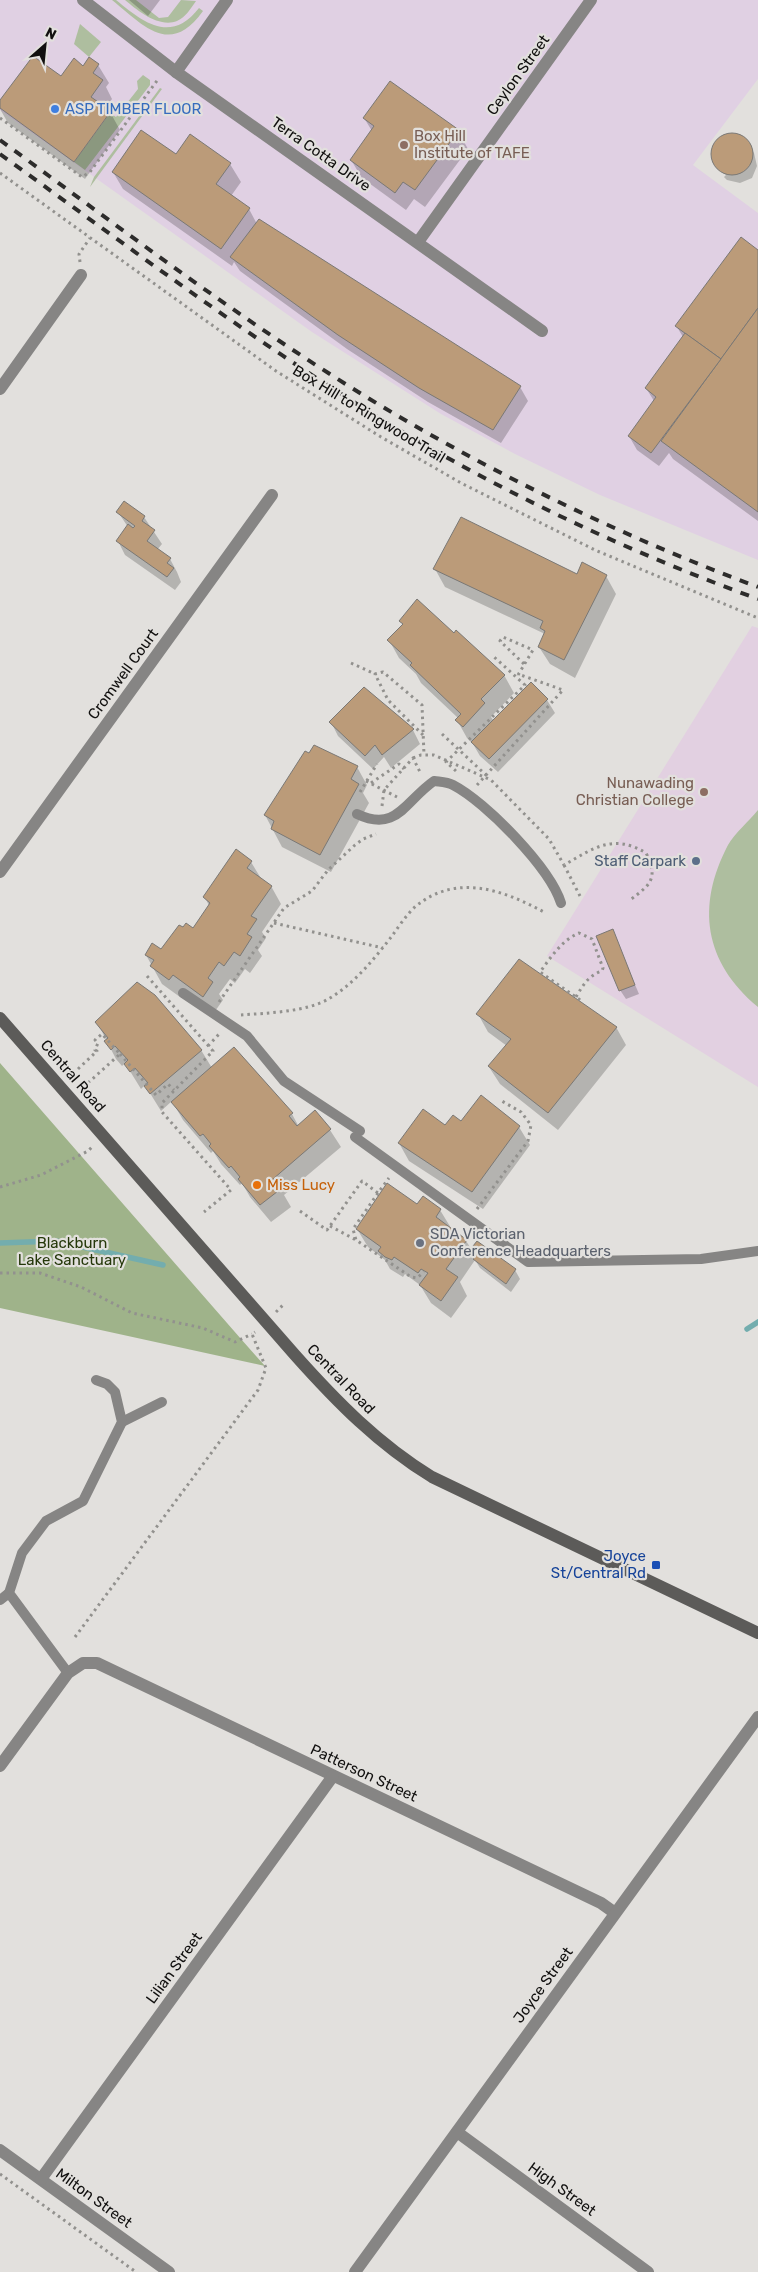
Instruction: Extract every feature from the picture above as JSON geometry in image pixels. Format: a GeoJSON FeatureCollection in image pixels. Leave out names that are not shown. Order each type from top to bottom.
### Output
{"type":"FeatureCollection","features":[{"type":"Feature","properties":{"kind":"street","name":"Terra Cotta Drive"},"geometry":{"type":"LineString","coordinates":[[83,0],[172,69],[542,331]]}},
{"type":"Feature","properties":{"kind":"street"},"geometry":{"type":"LineString","coordinates":[[172,69],[227,0]]}},
{"type":"Feature","properties":{"kind":"street","name":"Ceylon Street"},"geometry":{"type":"LineString","coordinates":[[418,242],[592,0]]}},
{"type":"Feature","properties":{"kind":"street"},"geometry":{"type":"LineString","coordinates":[[0,389],[81,275]]}},
{"type":"Feature","properties":{"kind":"street","name":"Cromwell Court"},"geometry":{"type":"LineString","coordinates":[[0,872],[272,495]]}},
{"type":"Feature","properties":{"kind":"street","name":"Central Road"},"geometry":{"type":"LineString","coordinates":[[0,1018],[334,1398],[370,1432],[406,1461],[432,1477],[758,1634]]}},
{"type":"Feature","properties":{"kind":"street","name":"Patterson Street"},"geometry":{"type":"LineString","coordinates":[[68,1673],[83,1663],[97,1663],[601,1903],[616,1914]]}},
{"type":"Feature","properties":{"kind":"street"},"geometry":{"type":"LineString","coordinates":[[0,1766],[68,1673]]}},
{"type":"Feature","properties":{"kind":"street","name":"Joyce Street"},"geometry":{"type":"LineString","coordinates":[[355,2272],[758,1718]]}},
{"type":"Feature","properties":{"kind":"street","name":"Lilian Street"},"geometry":{"type":"LineString","coordinates":[[41,2179],[333,1776]]}},
{"type":"Feature","properties":{"kind":"street","name":"High Street"},"geometry":{"type":"LineString","coordinates":[[457,2132],[648,2272]]}},
{"type":"Feature","properties":{"kind":"street","name":"Milton Street"},"geometry":{"type":"LineString","coordinates":[[0,2150],[169,2272]]}},
{"type":"Feature","properties":{"kind":"lane"},"geometry":{"type":"LineString","coordinates":[[357,814],[369,820],[386,821],[434,782],[451,784],[475,800],[519,842],[554,886],[561,903]]}},
{"type":"Feature","properties":{"kind":"lane"},"geometry":{"type":"LineString","coordinates":[[183,993],[256,1045],[284,1081],[357,1134],[396,1168],[528,1262],[701,1259],[758,1251]]}},
{"type":"Feature","properties":{"kind":"lane"},"geometry":{"type":"LineString","coordinates":[[96,1380],[107,1384],[115,1392],[122,1422]]}},
{"type":"Feature","properties":{"kind":"lane"},"geometry":{"type":"LineString","coordinates":[[0,1600],[9,1593],[22,1553],[46,1521],[83,1501],[122,1422],[162,1402]]}},
{"type":"Feature","properties":{"kind":"lane"},"geometry":{"type":"LineString","coordinates":[[9,1593],[68,1673]]}},
{"type":"Feature","properties":{"kind":"path"},"geometry":{"type":"LineString","coordinates":[[0,118],[82,177],[90,172],[172,69]]}},
{"type":"Feature","properties":{"kind":"path","name":"Box Hill to Ringwood Trail"},"geometry":{"type":"LineString","coordinates":[[0,173],[276,371],[382,437],[461,483],[611,558],[758,618]]}},
{"type":"Feature","properties":{"kind":"path"},"geometry":{"type":"LineString","coordinates":[[81,275],[80,254],[90,238]]}},
{"type":"Feature","properties":{"kind":"path"},"geometry":{"type":"LineString","coordinates":[[517,676],[533,650],[503,637],[500,642],[524,664]]}},
{"type":"Feature","properties":{"kind":"path"},"geometry":{"type":"LineString","coordinates":[[447,761],[524,685],[517,676],[492,656]]}},
{"type":"Feature","properties":{"kind":"path"},"geometry":{"type":"LineString","coordinates":[[351,663],[375,674],[383,672],[422,705],[424,755]]}},
{"type":"Feature","properties":{"kind":"path"},"geometry":{"type":"LineString","coordinates":[[375,674],[388,700],[423,735]]}},
{"type":"Feature","properties":{"kind":"path"},"geometry":{"type":"LineString","coordinates":[[485,776],[563,690],[517,676]]}},
{"type":"Feature","properties":{"kind":"path"},"geometry":{"type":"LineString","coordinates":[[442,734],[550,838],[580,896]]}},
{"type":"Feature","properties":{"kind":"path"},"geometry":{"type":"LineString","coordinates":[[384,790],[413,758],[424,755],[434,755],[485,776]]}},
{"type":"Feature","properties":{"kind":"path"},"geometry":{"type":"LineString","coordinates":[[413,758],[427,786]]}},
{"type":"Feature","properties":{"kind":"path"},"geometry":{"type":"LineString","coordinates":[[447,761],[460,775]]}},
{"type":"Feature","properties":{"kind":"path"},"geometry":{"type":"LineString","coordinates":[[360,792],[377,764]]}},
{"type":"Feature","properties":{"kind":"path"},"geometry":{"type":"LineString","coordinates":[[371,784],[399,764],[404,768]]}},
{"type":"Feature","properties":{"kind":"path"},"geometry":{"type":"LineString","coordinates":[[366,781],[409,803]]}},
{"type":"Feature","properties":{"kind":"path"},"geometry":{"type":"LineString","coordinates":[[379,822],[380,832],[363,839],[328,870],[312,891],[284,908],[218,1004],[235,1015],[263,1014],[316,1005],[330,998],[370,964],[416,906],[452,889],[487,888],[516,897],[544,912]]}},
{"type":"Feature","properties":{"kind":"path"},"geometry":{"type":"LineString","coordinates":[[564,865],[607,843],[636,848],[646,853],[653,874],[650,883],[630,900]]}},
{"type":"Feature","properties":{"kind":"path"},"geometry":{"type":"LineString","coordinates":[[274,923],[383,948]]}},
{"type":"Feature","properties":{"kind":"path"},"geometry":{"type":"LineString","coordinates":[[576,997],[585,982],[594,974],[602,971],[603,968],[592,939],[579,933],[559,948],[540,972],[583,1002]]}},
{"type":"Feature","properties":{"kind":"path"},"geometry":{"type":"LineString","coordinates":[[148,976],[213,1051],[162,1103],[162,1112],[231,1190],[204,1212]]}},
{"type":"Feature","properties":{"kind":"path"},"geometry":{"type":"LineString","coordinates":[[208,1046],[235,1015]]}},
{"type":"Feature","properties":{"kind":"path"},"geometry":{"type":"LineString","coordinates":[[78,1069],[97,1052],[95,1050],[98,1042],[95,1040],[102,1034],[156,1095],[168,1084],[174,1090]]}},
{"type":"Feature","properties":{"kind":"path"},"geometry":{"type":"LineString","coordinates":[[90,1082],[120,1054]]}},
{"type":"Feature","properties":{"kind":"path"},"geometry":{"type":"LineString","coordinates":[[470,1220],[528,1141],[531,1125],[520,1112],[500,1100]]}},
{"type":"Feature","properties":{"kind":"path"},"geometry":{"type":"LineString","coordinates":[[0,1188],[41,1175],[66,1163],[88,1151],[103,1135]]}},
{"type":"Feature","properties":{"kind":"path"},"geometry":{"type":"LineString","coordinates":[[356,1240],[353,1228],[396,1168]]}},
{"type":"Feature","properties":{"kind":"path"},"geometry":{"type":"LineString","coordinates":[[300,1211],[327,1230],[362,1181],[378,1193]]}},
{"type":"Feature","properties":{"kind":"path"},"geometry":{"type":"LineString","coordinates":[[330,1226],[356,1240],[411,1278],[417,1278],[424,1272]]}},
{"type":"Feature","properties":{"kind":"path"},"geometry":{"type":"LineString","coordinates":[[0,1273],[40,1273],[81,1287],[132,1313],[203,1328],[235,1342],[252,1334],[284,1304]]}},
{"type":"Feature","properties":{"kind":"path"},"geometry":{"type":"LineString","coordinates":[[74,1637],[258,1390],[266,1368],[252,1334]]}},
{"type":"Feature","properties":{"kind":"path"},"geometry":{"type":"LineString","coordinates":[[0,2174],[136,2272]]}},
{"type":"Feature","properties":{"kind":"shaded area"},"geometry":{"type":"Polygon","coordinates":[[[0,0],[758,0],[758,79],[693,165],[758,213],[758,560],[600,495],[515,454],[441,414],[312,332],[0,110],[0,0]]]}},
{"type":"Feature","properties":{"kind":"shaded area","name":"Nunawading Christian College"},"geometry":{"type":"Polygon","coordinates":[[[752,626],[758,628],[758,1087],[547,956],[752,626]]]}},
{"type":"Feature","properties":{"kind":"green space"},"geometry":{"type":"Polygon","coordinates":[[[112,0],[116,0],[137,16],[158,26],[178,25],[189,19],[199,8],[203,11],[191,25],[179,32],[168,35],[157,33],[146,27],[112,0]]]}},
{"type":"Feature","properties":{"kind":"green space"},"geometry":{"type":"Polygon","coordinates":[[[125,0],[136,0],[159,18],[168,17],[181,0],[196,1],[183,17],[170,23],[149,17],[125,0]]]}},
{"type":"Feature","properties":{"kind":"green space"},"geometry":{"type":"Polygon","coordinates":[[[80,24],[101,42],[89,57],[74,44],[80,24]]]}},
{"type":"Feature","properties":{"kind":"green space"},"geometry":{"type":"Polygon","coordinates":[[[143,75],[150,80],[150,85],[85,170],[74,162],[110,113],[116,117],[138,89],[137,81],[143,75]]]}},
{"type":"Feature","properties":{"kind":"green space"},"geometry":{"type":"Polygon","coordinates":[[[160,88],[162,89],[90,187],[94,177],[160,88]]]}},
{"type":"Feature","properties":{"kind":"green space"},"geometry":{"type":"Polygon","coordinates":[[[758,810],[758,1007],[740,990],[726,971],[716,952],[711,932],[709,911],[718,868],[728,845],[758,810]]]}},
{"type":"Feature","properties":{"kind":"green space","name":"Blackburn Lake Sanctuary"},"geometry":{"type":"Polygon","coordinates":[[[0,1063],[241,1339],[265,1366],[0,1308],[0,1063]]]}},
{"type":"Feature","properties":{"kind":"building","name":"ASP TIMBER FLOOR"},"geometry":{"type":"Polygon","coordinates":[[[33,56],[61,76],[74,58],[83,66],[89,57],[99,64],[93,73],[103,80],[91,97],[111,111],[74,162],[0,108],[0,100],[33,56]]]}},
{"type":"Feature","properties":{"kind":"building","name":"Box Hill Institute of TAFE"},"geometry":{"type":"Polygon","coordinates":[[[390,81],[459,130],[415,190],[403,182],[395,193],[350,160],[374,126],[363,118],[390,81]]]}},
{"type":"Feature","properties":{"kind":"building"},"geometry":{"type":"Polygon","coordinates":[[[141,130],[176,154],[190,134],[231,163],[216,184],[250,208],[221,249],[112,172],[141,130]]]}},
{"type":"Feature","properties":{"kind":"building"},"geometry":{"type":"Polygon","coordinates":[[[732,133],[747,139],[753,154],[747,169],[732,175],[717,169],[711,154],[717,139],[732,133]]]}},
{"type":"Feature","properties":{"kind":"building"},"geometry":{"type":"Polygon","coordinates":[[[259,219],[521,386],[493,430],[419,388],[338,335],[230,257],[259,219]]]}},
{"type":"Feature","properties":{"kind":"building"},"geometry":{"type":"Polygon","coordinates":[[[741,237],[758,250],[758,308],[721,359],[675,326],[741,237]]]}},
{"type":"Feature","properties":{"kind":"building"},"geometry":{"type":"Polygon","coordinates":[[[758,308],[758,512],[661,441],[758,308]]]}},
{"type":"Feature","properties":{"kind":"building"},"geometry":{"type":"Polygon","coordinates":[[[685,333],[721,359],[651,453],[628,436],[656,397],[645,388],[685,333]]]}},
{"type":"Feature","properties":{"kind":"building"},"geometry":{"type":"Polygon","coordinates":[[[124,501],[145,516],[142,521],[155,530],[147,541],[171,558],[167,563],[174,568],[167,577],[116,541],[128,524],[133,528],[135,526],[116,512],[124,501]]]}},
{"type":"Feature","properties":{"kind":"building"},"geometry":{"type":"Polygon","coordinates":[[[461,517],[577,574],[582,562],[607,575],[564,660],[538,647],[545,631],[540,628],[543,621],[433,569],[461,517]]]}},
{"type":"Feature","properties":{"kind":"building"},"geometry":{"type":"Polygon","coordinates":[[[417,599],[454,633],[456,630],[505,675],[481,699],[485,703],[463,727],[455,720],[461,714],[387,640],[403,624],[399,621],[417,599]]]}},
{"type":"Feature","properties":{"kind":"building"},"geometry":{"type":"Polygon","coordinates":[[[531,682],[548,699],[489,759],[471,742],[531,682]]]}},
{"type":"Feature","properties":{"kind":"building"},"geometry":{"type":"Polygon","coordinates":[[[364,687],[414,729],[382,755],[375,745],[365,756],[329,722],[364,687]]]}},
{"type":"Feature","properties":{"kind":"building"},"geometry":{"type":"Polygon","coordinates":[[[314,745],[358,766],[351,779],[359,784],[320,855],[271,829],[274,821],[264,815],[305,751],[309,753],[314,745]]]}},
{"type":"Feature","properties":{"kind":"building"},"geometry":{"type":"Polygon","coordinates":[[[236,849],[252,861],[247,868],[272,886],[251,916],[257,919],[247,934],[252,937],[240,956],[234,952],[224,966],[219,962],[208,978],[213,982],[203,997],[173,975],[169,980],[150,966],[154,960],[145,955],[152,943],[161,949],[179,925],[183,927],[186,923],[193,928],[210,903],[203,897],[236,849]]]}},
{"type":"Feature","properties":{"kind":"building"},"geometry":{"type":"Polygon","coordinates":[[[613,929],[635,985],[619,991],[596,936],[613,929]]]}},
{"type":"Feature","properties":{"kind":"building"},"geometry":{"type":"Polygon","coordinates":[[[519,959],[617,1027],[548,1113],[488,1066],[511,1039],[476,1014],[519,959]]]}},
{"type":"Feature","properties":{"kind":"building"},"geometry":{"type":"Polygon","coordinates":[[[137,982],[155,995],[202,1050],[150,1094],[144,1086],[148,1083],[135,1068],[130,1072],[124,1064],[128,1060],[115,1046],[111,1050],[104,1041],[108,1038],[95,1022],[137,982]]]}},
{"type":"Feature","properties":{"kind":"building"},"geometry":{"type":"Polygon","coordinates":[[[234,1047],[293,1113],[289,1116],[297,1126],[315,1110],[331,1129],[273,1179],[282,1188],[260,1205],[238,1179],[240,1177],[231,1166],[229,1168],[209,1146],[211,1144],[203,1134],[200,1136],[171,1102],[234,1047]]]}},
{"type":"Feature","properties":{"kind":"building"},"geometry":{"type":"Polygon","coordinates":[[[481,1095],[520,1126],[472,1192],[398,1143],[423,1109],[445,1125],[453,1115],[461,1121],[481,1095]]]}},
{"type":"Feature","properties":{"kind":"building","name":"SDA Victorian Conference Headquarters"},"geometry":{"type":"Polygon","coordinates":[[[387,1183],[417,1204],[423,1196],[441,1209],[436,1217],[467,1240],[446,1269],[458,1277],[441,1301],[419,1285],[428,1273],[421,1269],[418,1273],[394,1257],[392,1260],[385,1257],[378,1251],[381,1247],[356,1229],[387,1183]]]}},
{"type":"Feature","properties":{"kind":"building"},"geometry":{"type":"Polygon","coordinates":[[[477,1241],[516,1269],[506,1284],[473,1259],[476,1256],[469,1251],[477,1241]]]}},
{"type":"Feature","properties":{"kind":"waterway"},"geometry":{"type":"LineString","coordinates":[[0,1243],[56,1241],[163,1265]]}},
{"type":"Feature","properties":{"kind":"waterway"},"geometry":{"type":"LineString","coordinates":[[747,1329],[758,1322]]}},
{"type":"Feature","properties":{"kind":"railway"},"geometry":{"type":"LineString","coordinates":[[0,140],[245,318],[295,352],[398,416],[485,465],[574,509],[665,550],[758,587]]}},
{"type":"Feature","properties":{"kind":"railway"},"geometry":{"type":"LineString","coordinates":[[0,154],[223,315],[407,435],[504,488],[604,537],[706,580],[758,599]]}},
{"type":"Feature","properties":{"kind":"place","name":"ASP TIMBER FLOOR"},"geometry":{"type":"Point","coordinates":[55,109]}},
{"type":"Feature","properties":{"kind":"place","name":"Box Hill Institute of TAFE"},"geometry":{"type":"Point","coordinates":[404,145]}},
{"type":"Feature","properties":{"kind":"place","name":"Nunawading Christian College"},"geometry":{"type":"Point","coordinates":[704,792]}},
{"type":"Feature","properties":{"kind":"place","name":"Staff Carpark"},"geometry":{"type":"Point","coordinates":[696,861]}},
{"type":"Feature","properties":{"kind":"place","name":"Miss Lucy"},"geometry":{"type":"Point","coordinates":[257,1185]}},
{"type":"Feature","properties":{"kind":"place","name":"SDA Victorian Conference Headquarters"},"geometry":{"type":"Point","coordinates":[420,1243]}},
{"type":"Feature","properties":{"kind":"place","name":"Joyce St/Central Rd"},"geometry":{"type":"Point","coordinates":[656,1565]}}]}
